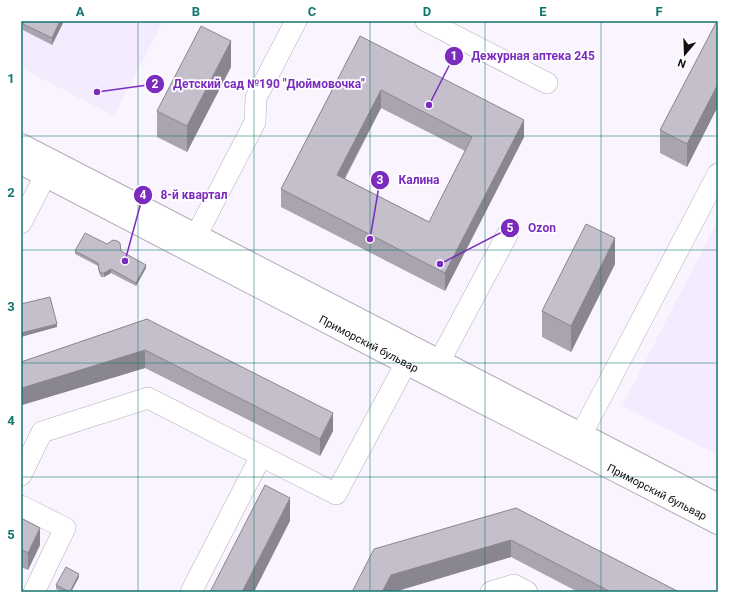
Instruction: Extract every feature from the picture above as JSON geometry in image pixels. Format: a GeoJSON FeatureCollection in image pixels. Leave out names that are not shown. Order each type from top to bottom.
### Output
{"type":"FeatureCollection","features":[{"type":"Feature","properties":{"kind":"main road"},"geometry":{"type":"LineString","coordinates":[[21,145],[718,505]]}},
{"type":"Feature","properties":{"kind":"main road","name":"Приморский бульвар"},"geometry":{"type":"LineString","coordinates":[[21,163],[718,523]]}},
{"type":"Feature","properties":{"kind":"lane"},"geometry":{"type":"LineString","coordinates":[[196,236],[255,122],[256,98],[296,21]]}},
{"type":"Feature","properties":{"kind":"lane"},"geometry":{"type":"LineString","coordinates":[[429,22],[547,83]]}},
{"type":"Feature","properties":{"kind":"lane"},"geometry":{"type":"LineString","coordinates":[[581,435],[718,174]]}},
{"type":"Feature","properties":{"kind":"lane"},"geometry":{"type":"LineString","coordinates":[[21,223],[45,176]]}},
{"type":"Feature","properties":{"kind":"lane"},"geometry":{"type":"LineString","coordinates":[[439,362],[507,235]]}},
{"type":"Feature","properties":{"kind":"lane"},"geometry":{"type":"LineString","coordinates":[[21,475],[42,432],[148,398],[336,494],[406,363]]}},
{"type":"Feature","properties":{"kind":"lane"},"geometry":{"type":"LineString","coordinates":[[191,592],[261,456]]}},
{"type":"Feature","properties":{"kind":"lane"},"geometry":{"type":"LineString","coordinates":[[21,506],[65,528],[34,592]]}},
{"type":"Feature","properties":{"kind":"lane"},"geometry":{"type":"LineString","coordinates":[[491,592],[514,585],[527,592]]}},
{"type":"Feature","properties":{"kind":"shaded area"},"geometry":{"type":"Polygon","coordinates":[[[21,21],[163,21],[114,116],[21,68],[21,21]]]}},
{"type":"Feature","properties":{"kind":"shaded area"},"geometry":{"type":"Polygon","coordinates":[[[718,220],[718,455],[622,406],[718,220]]]}},
{"type":"Feature","properties":{"kind":"building"},"geometry":{"type":"Polygon","coordinates":[[[24,21],[60,21],[52,38],[23,24],[24,21]]]}},
{"type":"Feature","properties":{"kind":"building"},"geometry":{"type":"Polygon","coordinates":[[[717,21],[718,84],[687,144],[660,130],[717,21]]]}},
{"type":"Feature","properties":{"kind":"building"},"geometry":{"type":"Polygon","coordinates":[[[201,26],[231,41],[187,126],[157,111],[201,26]]]}},
{"type":"Feature","properties":{"kind":"building"},"geometry":{"type":"Polygon","coordinates":[[[360,36],[524,120],[445,273],[281,189],[360,36]],[[381,90],[337,175],[429,222],[472,137],[381,90]]]}},
{"type":"Feature","properties":{"kind":"building"},"geometry":{"type":"Polygon","coordinates":[[[586,224],[615,238],[571,326],[542,311],[586,224]]]}},
{"type":"Feature","properties":{"kind":"building"},"geometry":{"type":"Polygon","coordinates":[[[85,233],[107,244],[113,240],[117,241],[120,243],[121,251],[146,265],[136,283],[111,269],[101,273],[98,263],[75,251],[85,233]]]}},
{"type":"Feature","properties":{"kind":"building"},"geometry":{"type":"Polygon","coordinates":[[[50,297],[57,324],[21,333],[21,304],[50,297]]]}},
{"type":"Feature","properties":{"kind":"building"},"geometry":{"type":"Polygon","coordinates":[[[147,319],[333,413],[320,439],[145,350],[22,388],[21,391],[21,362],[147,319]]]}},
{"type":"Feature","properties":{"kind":"building"},"geometry":{"type":"Polygon","coordinates":[[[265,485],[290,498],[242,592],[210,592],[265,485]]]}},
{"type":"Feature","properties":{"kind":"building"},"geometry":{"type":"Polygon","coordinates":[[[516,508],[679,592],[611,592],[511,540],[391,575],[382,592],[352,592],[374,549],[516,508]]]}},
{"type":"Feature","properties":{"kind":"building"},"geometry":{"type":"Polygon","coordinates":[[[21,518],[40,528],[28,553],[21,549],[21,518]]]}},
{"type":"Feature","properties":{"kind":"building"},"geometry":{"type":"Polygon","coordinates":[[[66,567],[79,574],[70,592],[56,585],[66,567]]]}},
{"type":"Feature","properties":{"kind":"place","name":"Детский сад №190 \"Дюймовочка\""},"geometry":{"type":"Point","coordinates":[97,92]}},
{"type":"Feature","properties":{"kind":"place","name":"Дежурная аптека 245"},"geometry":{"type":"Point","coordinates":[429,105]}},
{"type":"Feature","properties":{"kind":"place","name":"Калина"},"geometry":{"type":"Point","coordinates":[370,239]}},
{"type":"Feature","properties":{"kind":"place","name":"8-й квартал"},"geometry":{"type":"Point","coordinates":[125,261]}},
{"type":"Feature","properties":{"kind":"place","name":"Ozon"},"geometry":{"type":"Point","coordinates":[440,264]}}]}
